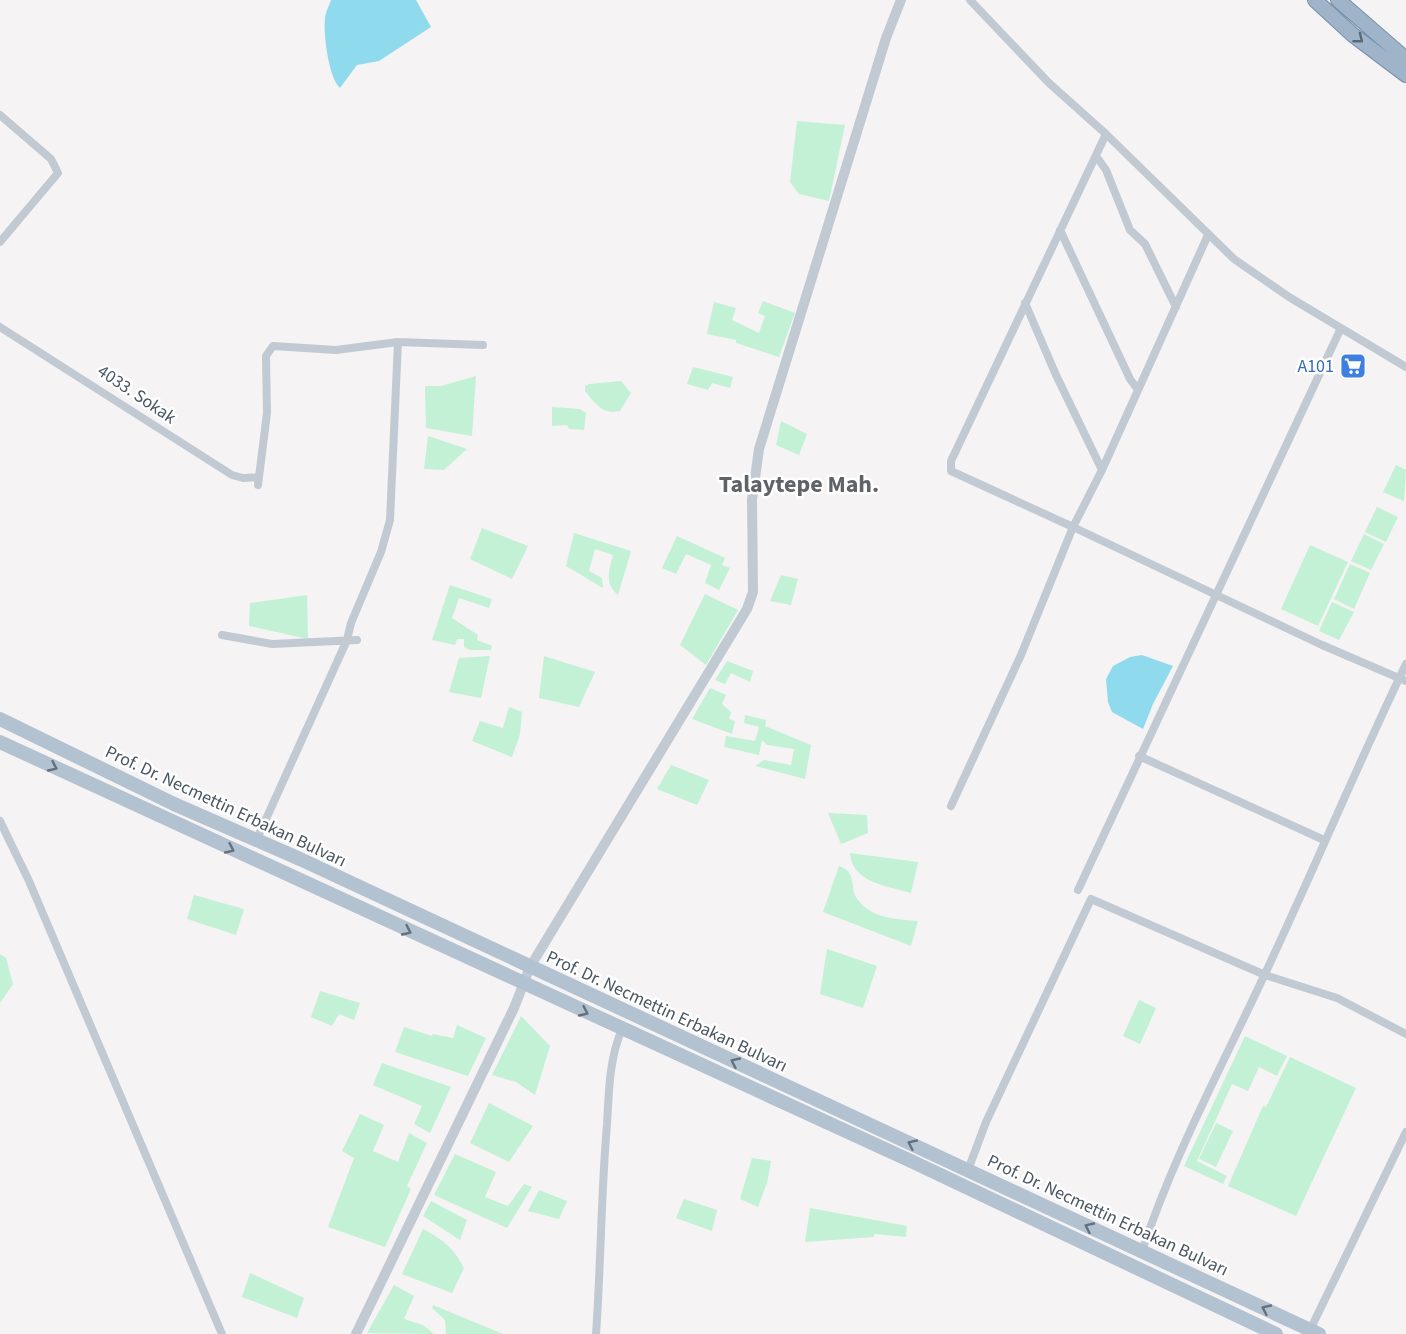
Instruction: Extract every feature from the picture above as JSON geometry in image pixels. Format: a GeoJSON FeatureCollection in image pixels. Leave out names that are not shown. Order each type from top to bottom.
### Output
{"type":"FeatureCollection","features":[{"type":"Feature","properties":{"kind":"highway"},"geometry":{"type":"LineString","coordinates":[[1315,0],[1353,35],[1406,75]]}},
{"type":"Feature","properties":{"kind":"highway"},"geometry":{"type":"LineString","coordinates":[[1338,0],[1406,59]]}},
{"type":"Feature","properties":{"kind":"main road","name":"Prof. Dr. Necmettin Erbakan Bulvarı"},"geometry":{"type":"LineString","coordinates":[[0,719],[174,804],[1315,1332]]}},
{"type":"Feature","properties":{"kind":"main road","name":"Prof. Dr. Necmettin Erbakan Bulvarı"},"geometry":{"type":"LineString","coordinates":[[0,742],[911,1161],[1276,1334]]}},
{"type":"Feature","properties":{"kind":"street"},"geometry":{"type":"LineString","coordinates":[[356,1334],[514,1008],[530,967],[747,609],[753,592],[752,500],[759,449],[886,38],[901,0]]}},
{"type":"Feature","properties":{"kind":"street"},"geometry":{"type":"LineString","coordinates":[[970,0],[1049,83],[1106,134],[1234,259],[1289,297],[1406,367]]}},
{"type":"Feature","properties":{"kind":"street"},"geometry":{"type":"LineString","coordinates":[[0,115],[51,159],[58,173],[0,242]]}},
{"type":"Feature","properties":{"kind":"street"},"geometry":{"type":"LineString","coordinates":[[1106,134],[949,466],[954,474],[1073,527],[1322,645],[1403,680]]}},
{"type":"Feature","properties":{"kind":"street"},"geometry":{"type":"LineString","coordinates":[[1096,156],[1106,170],[1130,230],[1145,244],[1176,307]]}},
{"type":"Feature","properties":{"kind":"street"},"geometry":{"type":"LineString","coordinates":[[1060,230],[1130,379],[1138,390]]}},
{"type":"Feature","properties":{"kind":"street"},"geometry":{"type":"LineString","coordinates":[[951,806],[1021,655],[1073,527],[1102,470],[1208,235]]}},
{"type":"Feature","properties":{"kind":"street"},"geometry":{"type":"LineString","coordinates":[[1025,303],[1056,375],[1102,470]]}},
{"type":"Feature","properties":{"kind":"street","name":"4033. Sokak"},"geometry":{"type":"LineString","coordinates":[[0,327],[232,475],[259,481],[267,413],[266,356],[268,349],[273,346],[336,350],[398,342]]}},
{"type":"Feature","properties":{"kind":"street"},"geometry":{"type":"LineString","coordinates":[[1078,890],[1215,593],[1341,328]]}},
{"type":"Feature","properties":{"kind":"street"},"geometry":{"type":"LineString","coordinates":[[256,841],[352,640],[351,623],[381,552],[390,520],[398,342],[483,345]]}},
{"type":"Feature","properties":{"kind":"street"},"geometry":{"type":"LineString","coordinates":[[222,635],[272,644],[352,640]]}},
{"type":"Feature","properties":{"kind":"street"},"geometry":{"type":"LineString","coordinates":[[1142,1251],[1156,1206],[1265,975],[1324,840],[1403,680],[1406,664]]}},
{"type":"Feature","properties":{"kind":"street"},"geometry":{"type":"LineString","coordinates":[[1139,756],[1324,840]]}},
{"type":"Feature","properties":{"kind":"street"},"geometry":{"type":"LineString","coordinates":[[0,821],[28,881],[222,1334]]}},
{"type":"Feature","properties":{"kind":"street"},"geometry":{"type":"LineString","coordinates":[[968,1170],[986,1122],[1091,899],[1265,975],[1337,998],[1406,1034]]}},
{"type":"Feature","properties":{"kind":"street"},"geometry":{"type":"LineString","coordinates":[[596,1334],[601,1195],[614,1048],[622,1029]]}},
{"type":"Feature","properties":{"kind":"street"},"geometry":{"type":"LineString","coordinates":[[1315,1332],[1406,1132]]}},
{"type":"Feature","properties":{"kind":"green space"},"geometry":{"type":"Polygon","coordinates":[[[797,121],[845,125],[829,201],[799,194],[790,182],[797,121]]]}},
{"type":"Feature","properties":{"kind":"green space"},"geometry":{"type":"Polygon","coordinates":[[[763,301],[795,313],[779,357],[736,343],[736,340],[707,334],[714,302],[736,308],[732,320],[759,333],[765,316],[758,313],[763,301]]]}},
{"type":"Feature","properties":{"kind":"green space"},"geometry":{"type":"Polygon","coordinates":[[[693,367],[733,377],[730,388],[712,383],[708,390],[687,384],[693,367]]]}},
{"type":"Feature","properties":{"kind":"green space"},"geometry":{"type":"Polygon","coordinates":[[[476,376],[472,436],[426,428],[425,386],[441,386],[476,376]]]}},
{"type":"Feature","properties":{"kind":"green space"},"geometry":{"type":"Polygon","coordinates":[[[621,381],[631,393],[620,411],[604,410],[585,391],[585,386],[589,384],[621,381]]]}},
{"type":"Feature","properties":{"kind":"green space"},"geometry":{"type":"Polygon","coordinates":[[[552,407],[580,409],[586,413],[584,430],[569,429],[567,425],[552,426],[552,407]]]}},
{"type":"Feature","properties":{"kind":"green space"},"geometry":{"type":"Polygon","coordinates":[[[781,421],[807,434],[799,455],[776,445],[781,421]]]}},
{"type":"Feature","properties":{"kind":"green space"},"geometry":{"type":"Polygon","coordinates":[[[428,436],[467,449],[444,470],[424,469],[428,436]]]}},
{"type":"Feature","properties":{"kind":"green space"},"geometry":{"type":"Polygon","coordinates":[[[1396,465],[1406,470],[1404,501],[1383,492],[1396,465]]]}},
{"type":"Feature","properties":{"kind":"green space"},"geometry":{"type":"Polygon","coordinates":[[[1377,507],[1398,517],[1386,542],[1365,532],[1377,507]]]}},
{"type":"Feature","properties":{"kind":"green space"},"geometry":{"type":"Polygon","coordinates":[[[482,528],[528,546],[512,579],[470,559],[482,528]]]}},
{"type":"Feature","properties":{"kind":"green space"},"geometry":{"type":"Polygon","coordinates":[[[574,533],[631,551],[618,595],[609,581],[613,555],[595,549],[589,571],[602,578],[603,588],[566,566],[574,533]]]}},
{"type":"Feature","properties":{"kind":"green space"},"geometry":{"type":"Polygon","coordinates":[[[1364,534],[1384,544],[1371,570],[1351,561],[1364,534]]]}},
{"type":"Feature","properties":{"kind":"green space"},"geometry":{"type":"Polygon","coordinates":[[[677,536],[725,558],[722,565],[730,568],[719,590],[705,583],[711,565],[686,554],[676,574],[662,568],[677,536]]]}},
{"type":"Feature","properties":{"kind":"green space"},"geometry":{"type":"Polygon","coordinates":[[[1310,545],[1348,562],[1318,626],[1281,609],[1310,545]]]}},
{"type":"Feature","properties":{"kind":"green space"},"geometry":{"type":"Polygon","coordinates":[[[1350,564],[1370,573],[1354,609],[1334,599],[1350,564]]]}},
{"type":"Feature","properties":{"kind":"green space"},"geometry":{"type":"Polygon","coordinates":[[[781,575],[798,579],[791,605],[770,601],[781,575]]]}},
{"type":"Feature","properties":{"kind":"green space"},"geometry":{"type":"Polygon","coordinates":[[[450,585],[492,599],[489,608],[459,598],[452,618],[478,635],[477,640],[492,646],[491,650],[470,650],[464,647],[464,639],[457,639],[455,645],[432,640],[450,585]]]}},
{"type":"Feature","properties":{"kind":"green space"},"geometry":{"type":"Polygon","coordinates":[[[705,594],[738,610],[706,665],[680,645],[705,594]]]}},
{"type":"Feature","properties":{"kind":"green space"},"geometry":{"type":"Polygon","coordinates":[[[307,595],[308,639],[249,626],[250,603],[307,595]]]}},
{"type":"Feature","properties":{"kind":"green space"},"geometry":{"type":"Polygon","coordinates":[[[1332,602],[1354,612],[1339,640],[1319,631],[1332,602]]]}},
{"type":"Feature","properties":{"kind":"green space"},"geometry":{"type":"Polygon","coordinates":[[[490,656],[481,698],[449,692],[459,658],[490,656]]]}},
{"type":"Feature","properties":{"kind":"green space"},"geometry":{"type":"Polygon","coordinates":[[[544,656],[595,672],[579,707],[539,698],[544,656]]]}},
{"type":"Feature","properties":{"kind":"green space"},"geometry":{"type":"Polygon","coordinates":[[[727,661],[753,671],[750,682],[731,673],[725,684],[715,680],[727,661]]]}},
{"type":"Feature","properties":{"kind":"green space"},"geometry":{"type":"Polygon","coordinates":[[[710,688],[726,695],[722,704],[731,712],[729,719],[735,721],[732,734],[692,719],[710,688]]]}},
{"type":"Feature","properties":{"kind":"green space"},"geometry":{"type":"Polygon","coordinates":[[[509,707],[522,712],[520,734],[512,757],[472,741],[480,721],[503,728],[509,707]]]}},
{"type":"Feature","properties":{"kind":"green space"},"geometry":{"type":"Polygon","coordinates":[[[745,715],[766,720],[765,726],[811,745],[805,779],[755,766],[764,760],[791,765],[794,749],[767,745],[762,740],[759,755],[724,747],[726,736],[755,741],[759,727],[744,723],[745,715]]]}},
{"type":"Feature","properties":{"kind":"green space"},"geometry":{"type":"Polygon","coordinates":[[[671,765],[709,780],[697,805],[657,789],[671,765]]]}},
{"type":"Feature","properties":{"kind":"green space"},"geometry":{"type":"Polygon","coordinates":[[[828,813],[867,815],[868,833],[841,844],[828,813]]]}},
{"type":"Feature","properties":{"kind":"green space"},"geometry":{"type":"Polygon","coordinates":[[[850,853],[918,862],[911,893],[873,882],[864,877],[852,863],[850,853]]]}},
{"type":"Feature","properties":{"kind":"green space"},"geometry":{"type":"Polygon","coordinates":[[[839,866],[849,873],[855,895],[870,911],[885,917],[918,921],[911,946],[823,912],[839,866]]]}},
{"type":"Feature","properties":{"kind":"green space"},"geometry":{"type":"Polygon","coordinates":[[[194,895],[244,909],[236,935],[187,919],[194,895]]]}},
{"type":"Feature","properties":{"kind":"green space"},"geometry":{"type":"Polygon","coordinates":[[[827,949],[877,966],[863,1008],[820,994],[827,949]]]}},
{"type":"Feature","properties":{"kind":"green space"},"geometry":{"type":"Polygon","coordinates":[[[0,954],[6,958],[13,984],[0,1003],[0,954]]]}},
{"type":"Feature","properties":{"kind":"green space"},"geometry":{"type":"Polygon","coordinates":[[[320,991],[360,1003],[354,1020],[339,1014],[332,1026],[311,1017],[320,991]]]}},
{"type":"Feature","properties":{"kind":"green space"},"geometry":{"type":"Polygon","coordinates":[[[1139,1000],[1156,1008],[1140,1044],[1123,1036],[1139,1000]]]}},
{"type":"Feature","properties":{"kind":"green space"},"geometry":{"type":"Polygon","coordinates":[[[521,1016],[550,1046],[535,1095],[516,1082],[492,1075],[521,1016]]]}},
{"type":"Feature","properties":{"kind":"green space"},"geometry":{"type":"Polygon","coordinates":[[[457,1025],[486,1038],[468,1076],[395,1052],[404,1027],[432,1036],[433,1034],[453,1038],[457,1025]]]}},
{"type":"Feature","properties":{"kind":"green space"},"geometry":{"type":"Polygon","coordinates":[[[1245,1036],[1287,1056],[1277,1076],[1259,1067],[1248,1091],[1232,1084],[1197,1161],[1227,1176],[1223,1184],[1184,1166],[1245,1036]]]}},
{"type":"Feature","properties":{"kind":"green space"},"geometry":{"type":"Polygon","coordinates":[[[1290,1057],[1356,1088],[1296,1216],[1228,1186],[1263,1106],[1266,1107],[1290,1057]]]}},
{"type":"Feature","properties":{"kind":"green space"},"geometry":{"type":"Polygon","coordinates":[[[382,1063],[451,1087],[430,1133],[414,1124],[422,1106],[373,1085],[382,1063]]]}},
{"type":"Feature","properties":{"kind":"green space"},"geometry":{"type":"Polygon","coordinates":[[[489,1103],[533,1126],[509,1162],[470,1143],[489,1103]]]}},
{"type":"Feature","properties":{"kind":"green space"},"geometry":{"type":"Polygon","coordinates":[[[360,1114],[384,1125],[373,1151],[398,1162],[409,1133],[427,1143],[407,1186],[411,1189],[385,1247],[328,1227],[354,1158],[342,1151],[360,1114]]]}},
{"type":"Feature","properties":{"kind":"green space"},"geometry":{"type":"Polygon","coordinates":[[[1216,1123],[1233,1131],[1216,1167],[1199,1159],[1216,1123]]]}},
{"type":"Feature","properties":{"kind":"green space"},"geometry":{"type":"Polygon","coordinates":[[[455,1154],[496,1172],[485,1197],[508,1206],[524,1184],[532,1187],[507,1228],[434,1195],[455,1154]]]}},
{"type":"Feature","properties":{"kind":"green space"},"geometry":{"type":"Polygon","coordinates":[[[752,1158],[771,1161],[767,1183],[758,1207],[740,1199],[752,1158]]]}},
{"type":"Feature","properties":{"kind":"green space"},"geometry":{"type":"Polygon","coordinates":[[[539,1190],[567,1201],[559,1219],[528,1211],[539,1190]]]}},
{"type":"Feature","properties":{"kind":"green space"},"geometry":{"type":"Polygon","coordinates":[[[684,1199],[717,1210],[712,1231],[676,1218],[684,1199]]]}},
{"type":"Feature","properties":{"kind":"green space"},"geometry":{"type":"Polygon","coordinates":[[[431,1201],[467,1220],[460,1240],[423,1216],[431,1201]]]}},
{"type":"Feature","properties":{"kind":"green space"},"geometry":{"type":"Polygon","coordinates":[[[810,1208],[907,1226],[906,1237],[874,1234],[874,1237],[805,1242],[810,1208]]]}},
{"type":"Feature","properties":{"kind":"green space"},"geometry":{"type":"Polygon","coordinates":[[[423,1229],[447,1245],[464,1268],[452,1293],[402,1274],[423,1229]]]}},
{"type":"Feature","properties":{"kind":"green space"},"geometry":{"type":"Polygon","coordinates":[[[250,1273],[304,1298],[297,1318],[242,1297],[250,1273]]]}},
{"type":"Feature","properties":{"kind":"green space"},"geometry":{"type":"Polygon","coordinates":[[[394,1285],[414,1296],[404,1319],[423,1325],[434,1334],[367,1333],[394,1285]]]}},
{"type":"Feature","properties":{"kind":"green space"},"geometry":{"type":"Polygon","coordinates":[[[433,1305],[503,1334],[446,1334],[445,1320],[432,1308],[433,1305]]]}},
{"type":"Feature","properties":{"kind":"water"},"geometry":{"type":"Polygon","coordinates":[[[331,0],[416,0],[431,27],[379,61],[357,65],[340,88],[333,76],[326,45],[325,17],[331,0]]]}},
{"type":"Feature","properties":{"kind":"water"},"geometry":{"type":"Polygon","coordinates":[[[1142,655],[1173,666],[1143,729],[1112,712],[1108,702],[1106,679],[1113,666],[1130,657],[1142,655]]]}},
{"type":"Feature","properties":{"kind":"place","name":"A101"},"geometry":{"type":"Point","coordinates":[1353,366]}},
{"type":"Feature","properties":{"kind":"district","name":"Talaytepe Mah."},"geometry":{"type":"Point","coordinates":[799,484]}}]}
